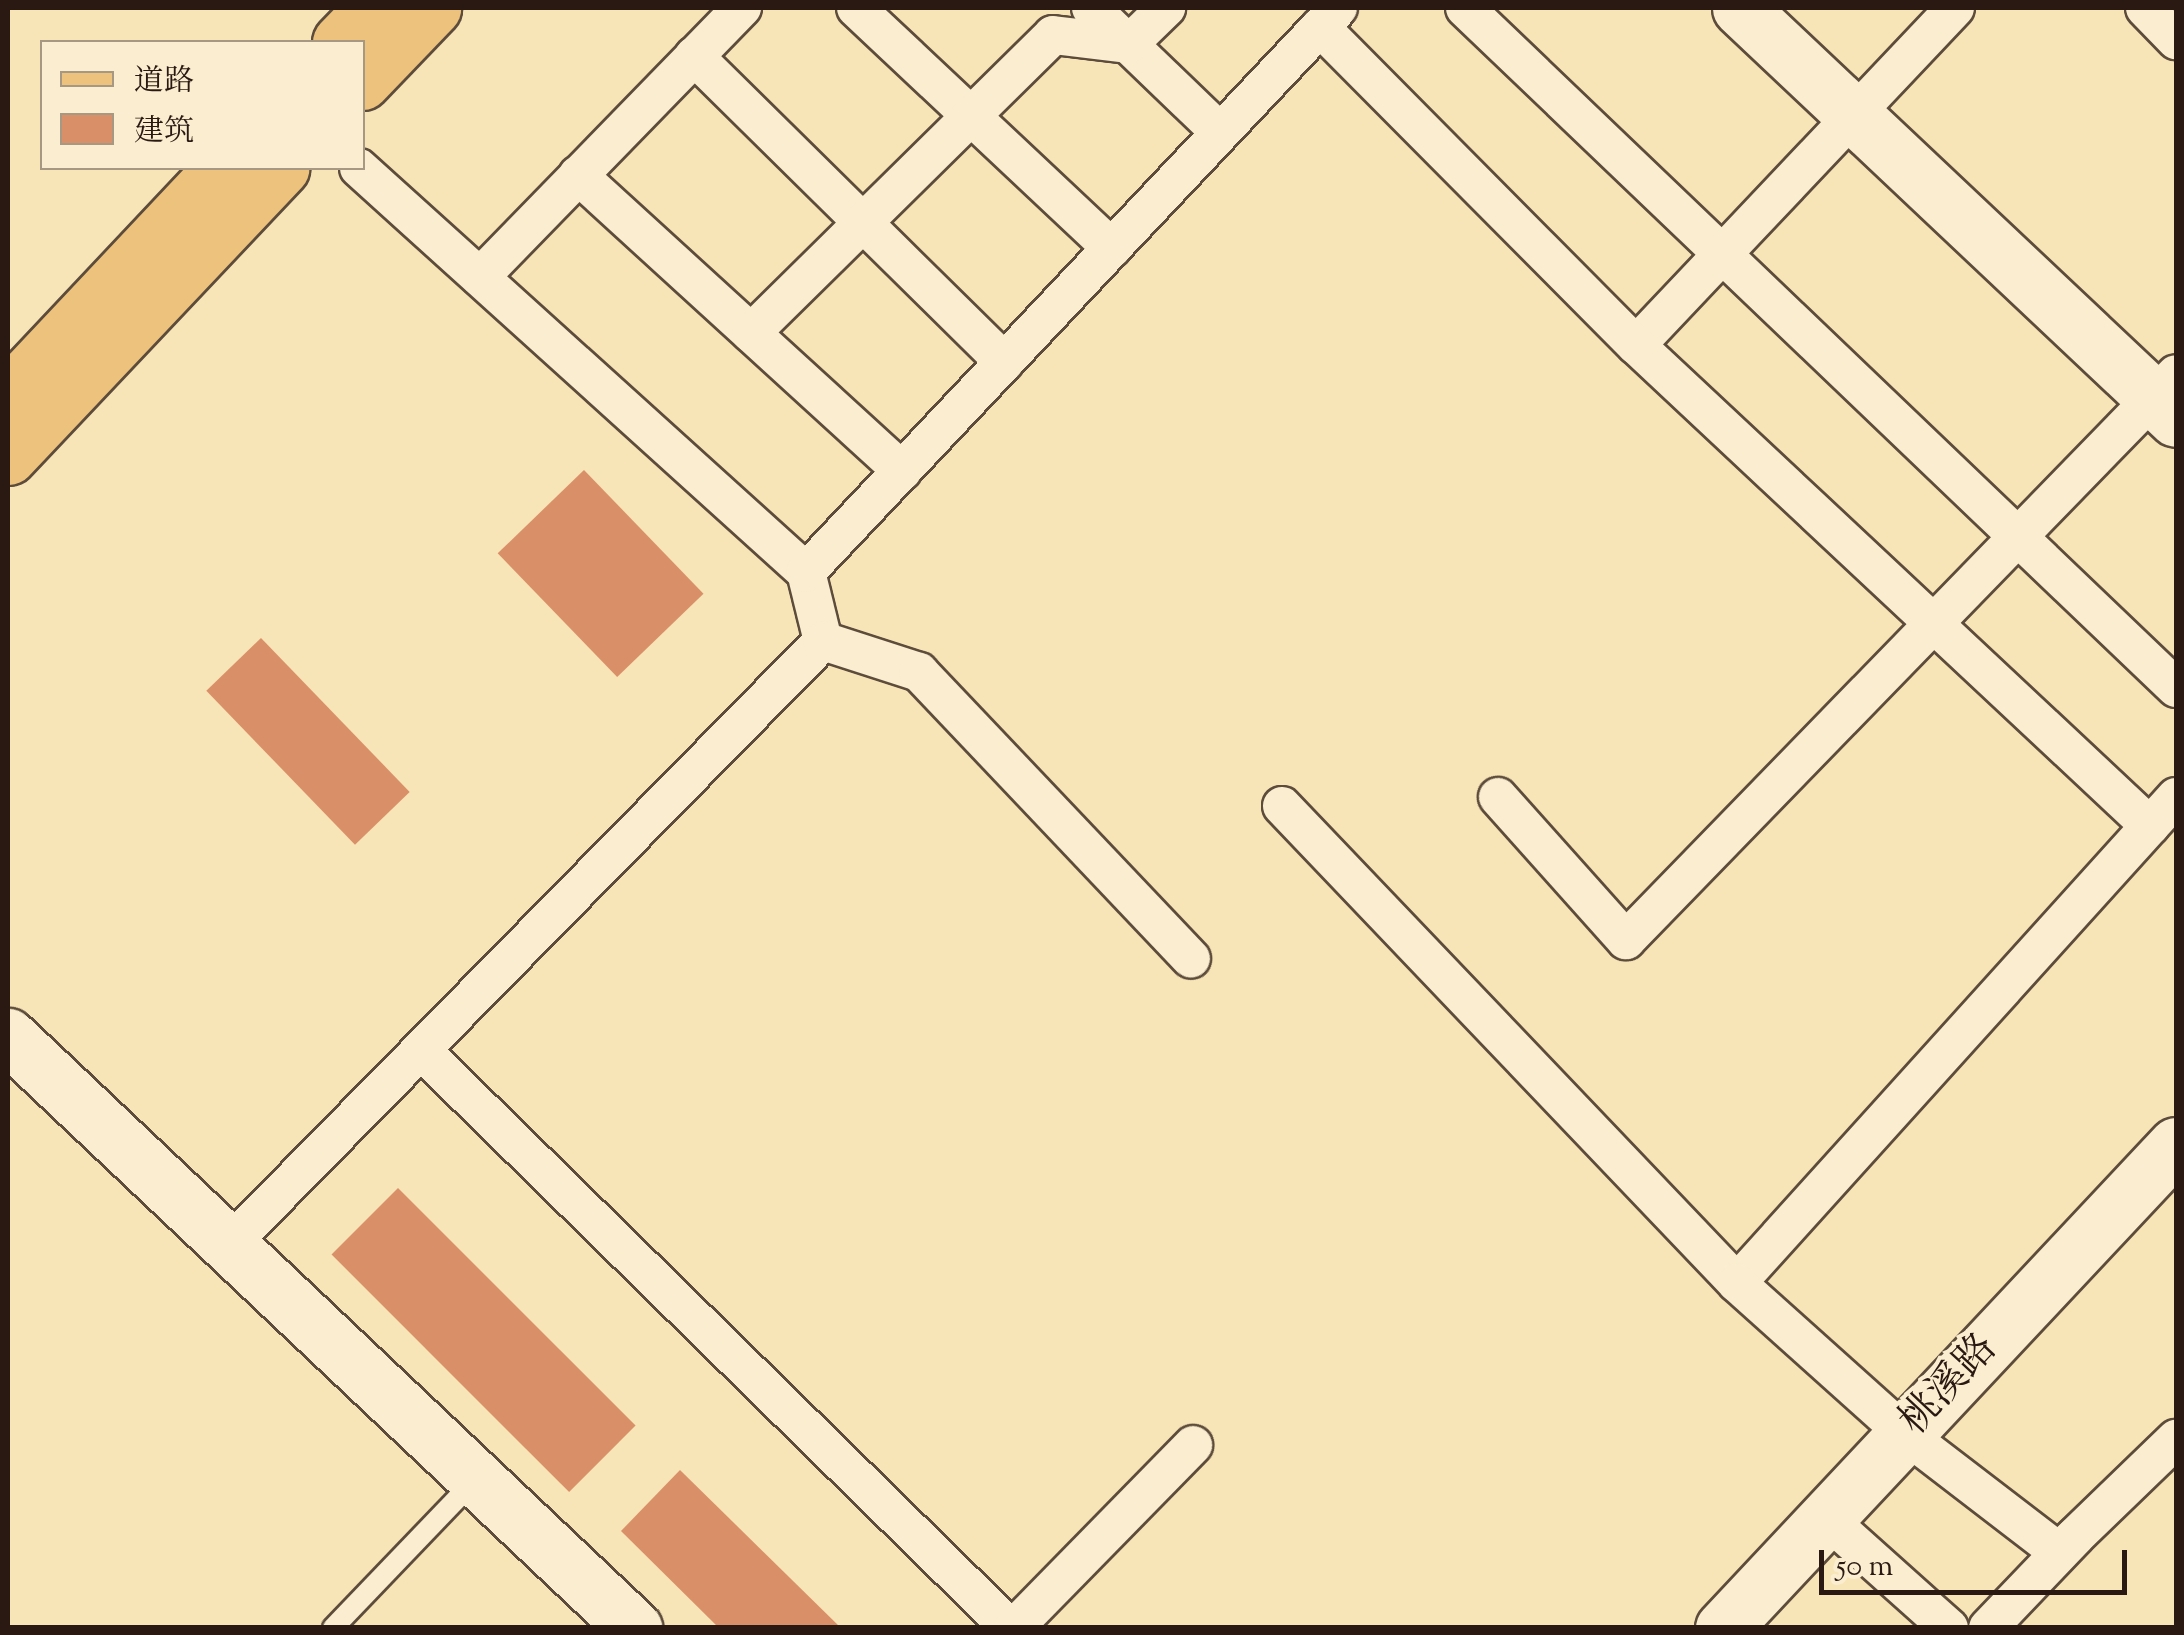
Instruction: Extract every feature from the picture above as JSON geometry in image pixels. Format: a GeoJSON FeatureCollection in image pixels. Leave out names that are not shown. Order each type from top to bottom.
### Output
{"type":"FeatureCollection","features":[{"type":"Feature","properties":{"kind":"main road"},"geometry":{"type":"LineString","coordinates":[[342,40],[373,8]]}},
{"type":"Feature","properties":{"kind":"main road"},"geometry":{"type":"LineString","coordinates":[[365,79],[433,8]]}},
{"type":"Feature","properties":{"kind":"main road"},"geometry":{"type":"LineString","coordinates":[[8,395],[220,170]]}},
{"type":"Feature","properties":{"kind":"main road"},"geometry":{"type":"LineString","coordinates":[[8,456],[279,170]]}},
{"type":"Feature","properties":{"kind":"street"},"geometry":{"type":"LineString","coordinates":[[480,277],[742,8]]}},
{"type":"Feature","properties":{"kind":"street"},"geometry":{"type":"LineString","coordinates":[[856,8],[1112,248]]}},
{"type":"Feature","properties":{"kind":"street"},"geometry":{"type":"LineString","coordinates":[[1091,8],[1220,132]]}},
{"type":"Feature","properties":{"kind":"street"},"geometry":{"type":"LineString","coordinates":[[1129,44],[1166,8]]}},
{"type":"Feature","properties":{"kind":"street"},"geometry":{"type":"LineString","coordinates":[[1465,8],[2176,688]]}},
{"type":"Feature","properties":{"kind":"street"},"geometry":{"type":"LineString","coordinates":[[1498,797],[1626,940],[2016,534],[2169,397],[1852,114],[1740,8]]}},
{"type":"Feature","properties":{"kind":"street"},"geometry":{"type":"LineString","coordinates":[[1636,346],[1719,251],[1955,8]]}},
{"type":"Feature","properties":{"kind":"street"},"geometry":{"type":"LineString","coordinates":[[2144,8],[2176,40]]}},
{"type":"Feature","properties":{"kind":"street"},"geometry":{"type":"LineString","coordinates":[[806,572],[1329,17],[1636,346],[1934,619],[2150,826]]}},
{"type":"Feature","properties":{"kind":"street"},"geometry":{"type":"LineString","coordinates":[[751,333],[973,118],[1052,35],[1129,44]]}},
{"type":"Feature","properties":{"kind":"street"},"geometry":{"type":"LineString","coordinates":[[694,56],[1004,362]]}},
{"type":"Feature","properties":{"kind":"street"},"geometry":{"type":"LineString","coordinates":[[361,170],[806,572],[823,641]]}},
{"type":"Feature","properties":{"kind":"street"},"geometry":{"type":"LineString","coordinates":[[578,175],[902,470]]}},
{"type":"Feature","properties":{"kind":"street"},"geometry":{"type":"LineString","coordinates":[[823,641],[919,672],[1191,959]]}},
{"type":"Feature","properties":{"kind":"street"},"geometry":{"type":"LineString","coordinates":[[230,1244],[823,641]]}},
{"type":"Feature","properties":{"kind":"street"},"geometry":{"type":"LineString","coordinates":[[1737,1283],[2176,796]]}},
{"type":"Feature","properties":{"kind":"street"},"geometry":{"type":"LineString","coordinates":[[1282,806],[1737,1283],[1905,1434],[2059,1552],[2176,1439]]}},
{"type":"Feature","properties":{"kind":"street"},"geometry":{"type":"LineString","coordinates":[[8,1036],[634,1628]]}},
{"type":"Feature","properties":{"kind":"street"},"geometry":{"type":"LineString","coordinates":[[420,1050],[1012,1628],[1193,1444]]}},
{"type":"Feature","properties":{"kind":"street","name":"桃溪路"},"geometry":{"type":"LineString","coordinates":[[1723,1628],[2176,1144]]}},
{"type":"Feature","properties":{"kind":"street"},"geometry":{"type":"LineString","coordinates":[[1826,1518],[1949,1628]]}},
{"type":"Feature","properties":{"kind":"street"},"geometry":{"type":"LineString","coordinates":[[1988,1628],[2076,1536]]}},
{"type":"Feature","properties":{"kind":"lane"},"geometry":{"type":"LineString","coordinates":[[333,1628],[478,1477]]}},
{"type":"Feature","properties":{"kind":"building"},"geometry":{"type":"Polygon","coordinates":[[[584,470],[703,594],[617,677],[498,553],[584,470]]]}},
{"type":"Feature","properties":{"kind":"building"},"geometry":{"type":"Polygon","coordinates":[[[261,638],[410,792],[355,845],[206,691],[261,638]]]}},
{"type":"Feature","properties":{"kind":"building"},"geometry":{"type":"Polygon","coordinates":[[[398,1188],[636,1426],[569,1492],[332,1254],[398,1188]]]}},
{"type":"Feature","properties":{"kind":"building"},"geometry":{"type":"Polygon","coordinates":[[[680,1470],[841,1628],[719,1628],[621,1531],[680,1470]]]}}]}
